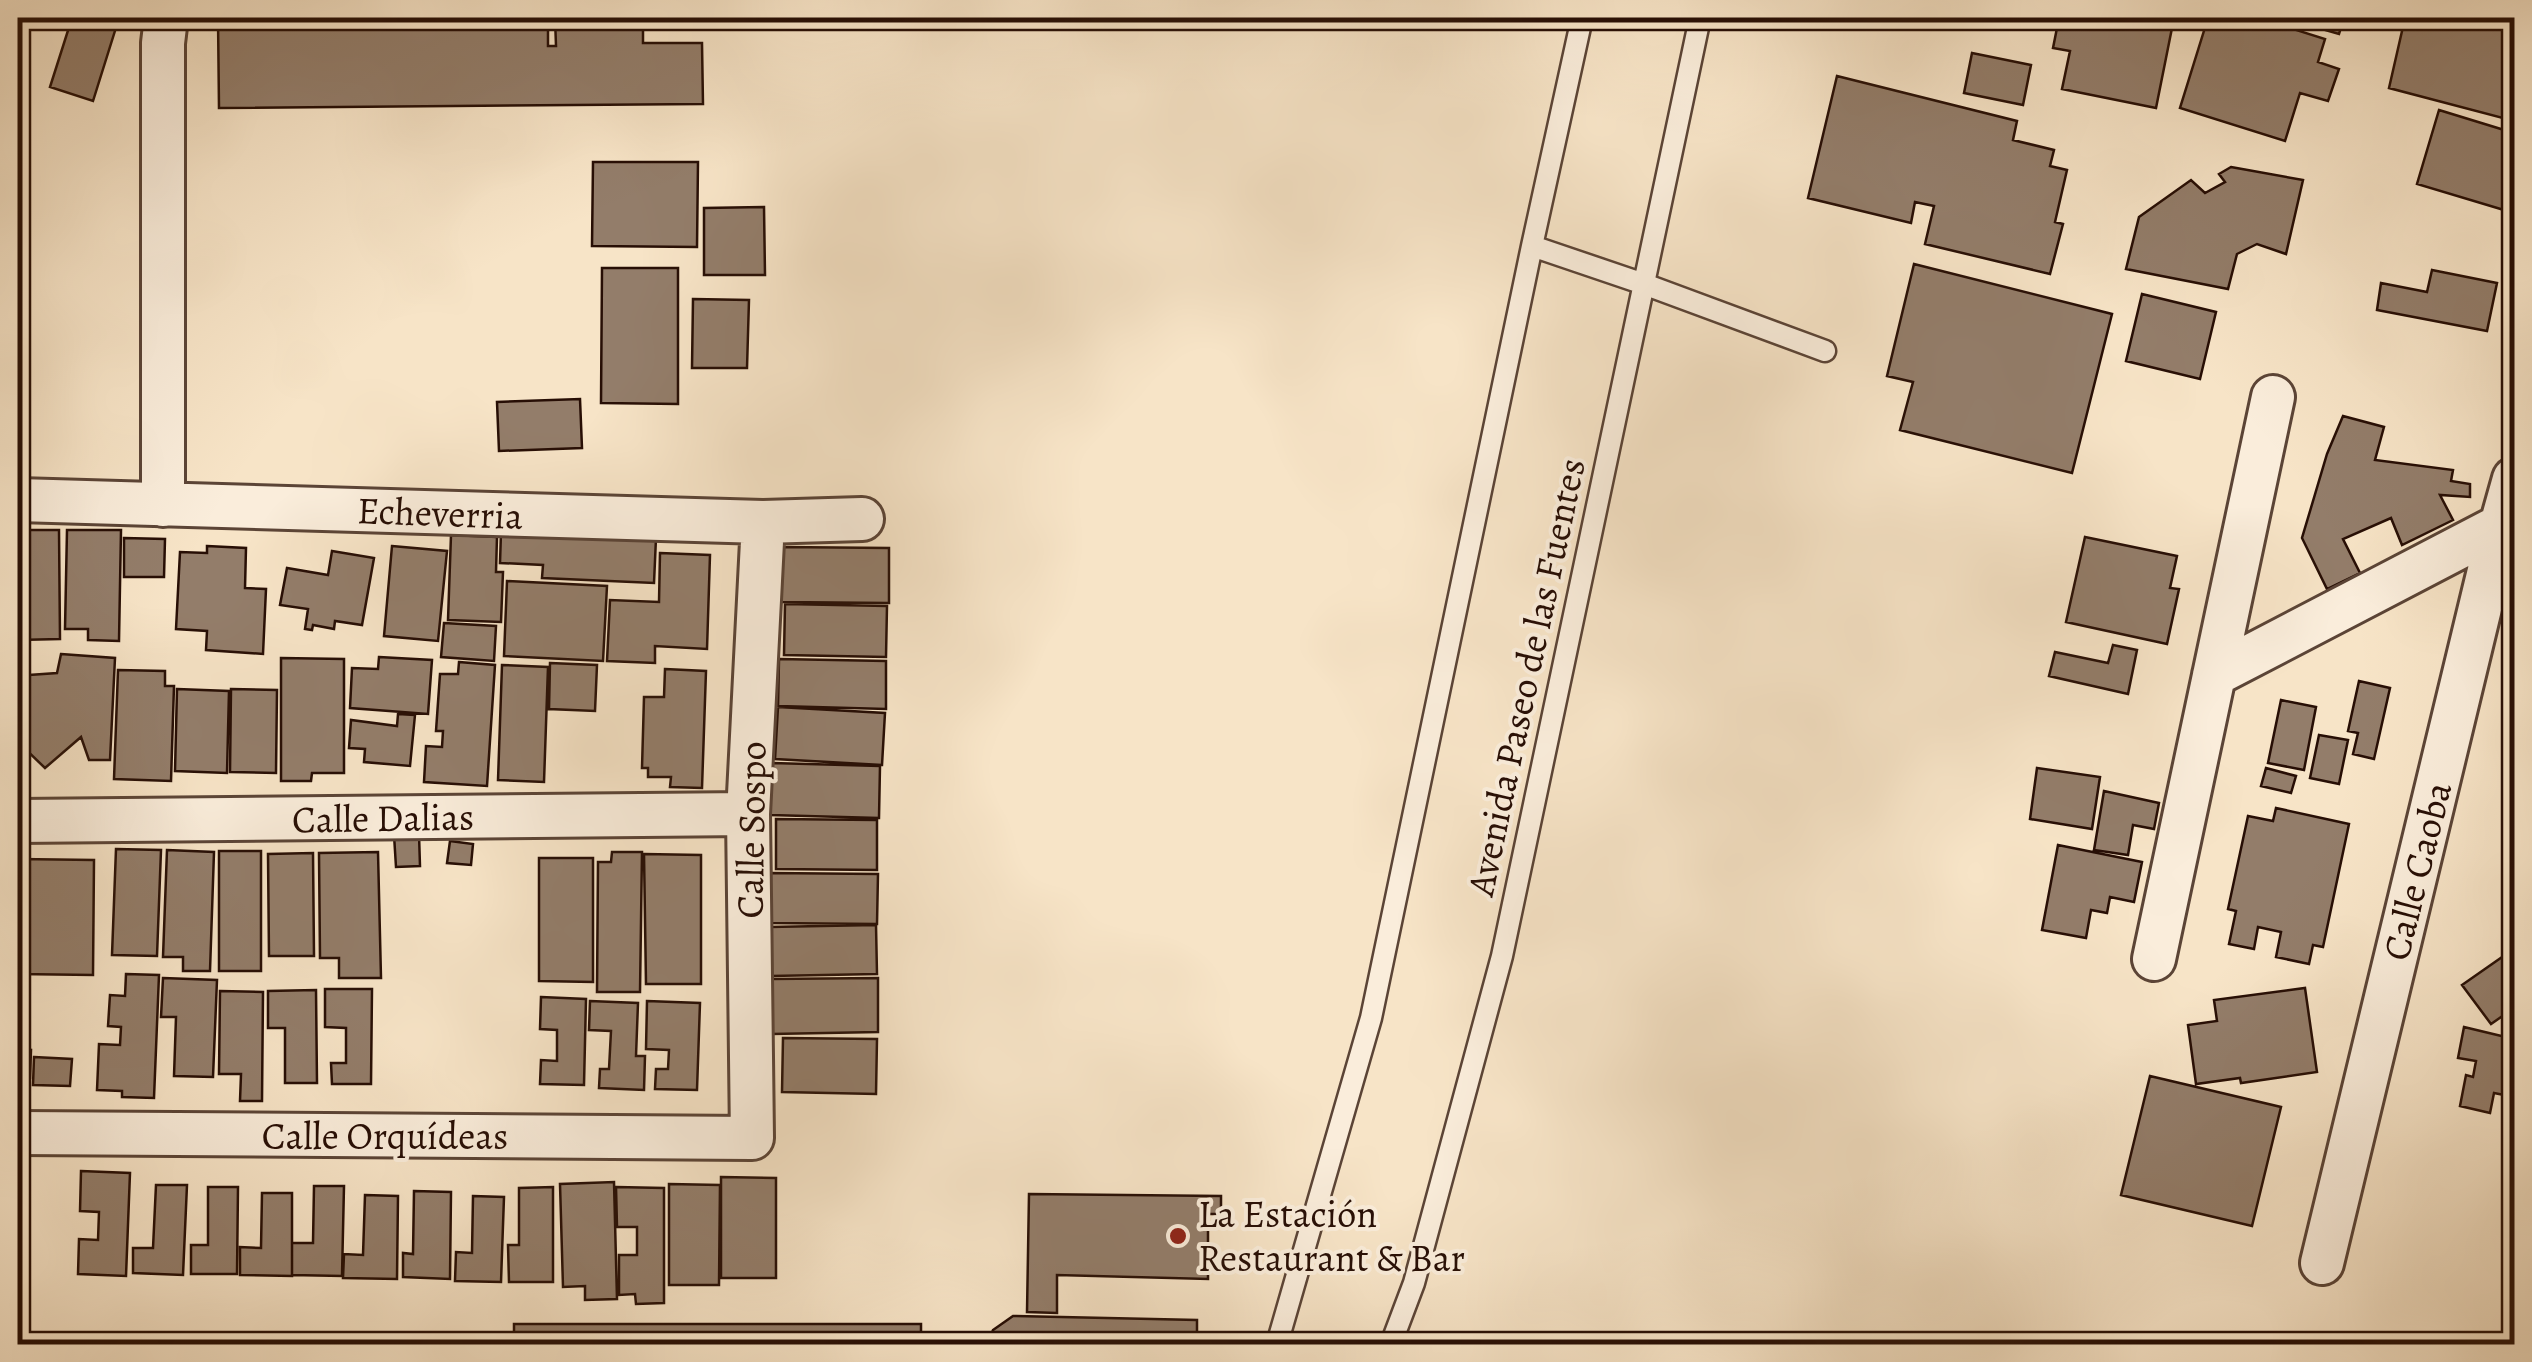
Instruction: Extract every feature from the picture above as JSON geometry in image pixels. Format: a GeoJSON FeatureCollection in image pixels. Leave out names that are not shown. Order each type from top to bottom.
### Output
{"type":"FeatureCollection","features":[{"type":"Feature","properties":{"kind":"street"},"geometry":{"type":"LineString","coordinates":[[163,505],[166,18]]}},
{"type":"Feature","properties":{"kind":"street"},"geometry":{"type":"LineString","coordinates":[[2154,959],[2273,398]]}},
{"type":"Feature","properties":{"kind":"street","name":"Calle Caoba"},"geometry":{"type":"LineString","coordinates":[[2322,1263],[2507,528],[2514,480]]}},
{"type":"Feature","properties":{"kind":"street","name":"Echeverria"},"geometry":{"type":"LineString","coordinates":[[18,500],[763,522],[862,519]]}},
{"type":"Feature","properties":{"kind":"street","name":"Calle Sospo"},"geometry":{"type":"LineString","coordinates":[[752,1138],[748,814],[763,522]]}},
{"type":"Feature","properties":{"kind":"street"},"geometry":{"type":"LineString","coordinates":[[2214,675],[2507,528]]}},
{"type":"Feature","properties":{"kind":"street","name":"Calle Dalias"},"geometry":{"type":"LineString","coordinates":[[18,821],[748,814]]}},
{"type":"Feature","properties":{"kind":"street","name":"Calle Orquídeas"},"geometry":{"type":"LineString","coordinates":[[18,1134],[752,1138]]}},
{"type":"Feature","properties":{"kind":"lane"},"geometry":{"type":"LineString","coordinates":[[1276,1344],[1370,1018],[1582,18]]}},
{"type":"Feature","properties":{"kind":"lane","name":"Avenida Paseo de las Fuentes"},"geometry":{"type":"LineString","coordinates":[[1390,1344],[1414,1283],[1502,956],[1700,18]]}},
{"type":"Feature","properties":{"kind":"lane"},"geometry":{"type":"LineString","coordinates":[[1532,246],[1825,352]]}},
{"type":"Feature","properties":{"kind":"building"},"geometry":{"type":"Polygon","coordinates":[[[72,18],[119,18],[93,101],[50,87],[72,18]]]}},
{"type":"Feature","properties":{"kind":"building"},"geometry":{"type":"Polygon","coordinates":[[[218,18],[548,18],[548,46],[556,46],[555,18],[643,18],[643,43],[702,43],[703,104],[219,108],[218,18]]]}},
{"type":"Feature","properties":{"kind":"building"},"geometry":{"type":"Polygon","coordinates":[[[2059,18],[2174,18],[2156,108],[2062,89],[2070,51],[2053,48],[2059,18]]]}},
{"type":"Feature","properties":{"kind":"building"},"geometry":{"type":"Polygon","coordinates":[[[2208,18],[2258,18],[2325,39],[2318,62],[2339,69],[2328,101],[2300,93],[2285,141],[2180,108],[2208,18]]]}},
{"type":"Feature","properties":{"kind":"building"},"geometry":{"type":"Polygon","coordinates":[[[2284,18],[2344,18],[2339,34],[2284,18]]]}},
{"type":"Feature","properties":{"kind":"building"},"geometry":{"type":"Polygon","coordinates":[[[2405,18],[2492,18],[2514,26],[2514,121],[2389,88],[2405,18]]]}},
{"type":"Feature","properties":{"kind":"building"},"geometry":{"type":"Polygon","coordinates":[[[1972,53],[2031,65],[2023,105],[1964,93],[1972,53]]]}},
{"type":"Feature","properties":{"kind":"building"},"geometry":{"type":"Polygon","coordinates":[[[1837,76],[2017,121],[2013,140],[2054,150],[2050,166],[2067,170],[2055,222],[2063,224],[2050,274],[1925,244],[1934,206],[1915,202],[1911,223],[1808,198],[1837,76]]]}},
{"type":"Feature","properties":{"kind":"building"},"geometry":{"type":"Polygon","coordinates":[[[2439,110],[2514,133],[2514,213],[2417,184],[2439,110]]]}},
{"type":"Feature","properties":{"kind":"building"},"geometry":{"type":"Polygon","coordinates":[[[593,162],[698,162],[697,247],[592,246],[593,162]]]}},
{"type":"Feature","properties":{"kind":"building"},"geometry":{"type":"Polygon","coordinates":[[[2231,167],[2303,180],[2286,254],[2257,244],[2237,254],[2228,289],[2126,269],[2139,217],[2191,180],[2205,193],[2225,182],[2219,174],[2231,167]]]}},
{"type":"Feature","properties":{"kind":"building"},"geometry":{"type":"Polygon","coordinates":[[[764,207],[765,275],[704,275],[704,208],[764,207]]]}},
{"type":"Feature","properties":{"kind":"building"},"geometry":{"type":"Polygon","coordinates":[[[1914,264],[2112,314],[2072,473],[1900,430],[1913,382],[1887,376],[1914,264]]]}},
{"type":"Feature","properties":{"kind":"building"},"geometry":{"type":"Polygon","coordinates":[[[602,268],[678,268],[678,404],[601,403],[602,268]]]}},
{"type":"Feature","properties":{"kind":"building"},"geometry":{"type":"Polygon","coordinates":[[[2432,270],[2497,283],[2487,331],[2377,310],[2381,283],[2427,292],[2432,270]]]}},
{"type":"Feature","properties":{"kind":"building"},"geometry":{"type":"Polygon","coordinates":[[[2142,294],[2216,312],[2200,379],[2126,361],[2142,294]]]}},
{"type":"Feature","properties":{"kind":"building"},"geometry":{"type":"Polygon","coordinates":[[[693,299],[749,300],[747,368],[692,368],[693,299]]]}},
{"type":"Feature","properties":{"kind":"building"},"geometry":{"type":"Polygon","coordinates":[[[580,399],[582,448],[499,451],[497,402],[580,399]]]}},
{"type":"Feature","properties":{"kind":"building"},"geometry":{"type":"Polygon","coordinates":[[[2343,416],[2384,427],[2375,460],[2453,470],[2451,481],[2470,484],[2470,497],[2440,495],[2453,520],[2402,545],[2391,518],[2343,539],[2360,573],[2327,589],[2302,538],[2327,454],[2343,416]]]}},
{"type":"Feature","properties":{"kind":"building"},"geometry":{"type":"Polygon","coordinates":[[[18,530],[59,530],[60,639],[18,640],[18,530]]]}},
{"type":"Feature","properties":{"kind":"building"},"geometry":{"type":"Polygon","coordinates":[[[67,530],[121,530],[119,641],[88,640],[88,629],[65,629],[67,530]]]}},
{"type":"Feature","properties":{"kind":"building"},"geometry":{"type":"Polygon","coordinates":[[[501,532],[656,538],[654,583],[542,578],[543,565],[500,563],[501,532]]]}},
{"type":"Feature","properties":{"kind":"building"},"geometry":{"type":"Polygon","coordinates":[[[451,535],[497,537],[496,572],[503,572],[501,622],[448,620],[451,535]]]}},
{"type":"Feature","properties":{"kind":"building"},"geometry":{"type":"Polygon","coordinates":[[[2085,537],[2177,556],[2170,588],[2179,589],[2167,644],[2066,622],[2085,537]]]}},
{"type":"Feature","properties":{"kind":"building"},"geometry":{"type":"Polygon","coordinates":[[[124,538],[165,539],[164,577],[124,577],[124,538]]]}},
{"type":"Feature","properties":{"kind":"building"},"geometry":{"type":"Polygon","coordinates":[[[207,546],[246,548],[245,588],[266,589],[263,654],[206,650],[207,631],[176,629],[180,552],[207,553],[207,546]]]}},
{"type":"Feature","properties":{"kind":"building"},"geometry":{"type":"Polygon","coordinates":[[[392,546],[447,551],[438,641],[384,636],[392,546]]]}},
{"type":"Feature","properties":{"kind":"building"},"geometry":{"type":"Polygon","coordinates":[[[781,547],[889,548],[889,603],[780,602],[781,547]]]}},
{"type":"Feature","properties":{"kind":"building"},"geometry":{"type":"Polygon","coordinates":[[[332,551],[374,558],[362,625],[335,621],[334,629],[313,625],[312,630],[305,629],[308,609],[280,605],[287,568],[328,575],[332,551]]]}},
{"type":"Feature","properties":{"kind":"building"},"geometry":{"type":"Polygon","coordinates":[[[660,553],[710,555],[707,649],[655,646],[655,663],[607,661],[610,600],[659,602],[660,553]]]}},
{"type":"Feature","properties":{"kind":"building"},"geometry":{"type":"Polygon","coordinates":[[[507,581],[607,586],[603,661],[504,656],[507,581]]]}},
{"type":"Feature","properties":{"kind":"building"},"geometry":{"type":"Polygon","coordinates":[[[785,604],[887,606],[886,657],[784,655],[785,604]]]}},
{"type":"Feature","properties":{"kind":"building"},"geometry":{"type":"Polygon","coordinates":[[[444,623],[496,626],[494,661],[441,657],[444,623]]]}},
{"type":"Feature","properties":{"kind":"building"},"geometry":{"type":"Polygon","coordinates":[[[2113,645],[2137,650],[2128,694],[2049,676],[2055,652],[2108,663],[2113,645]]]}},
{"type":"Feature","properties":{"kind":"building"},"geometry":{"type":"Polygon","coordinates":[[[61,654],[115,658],[110,760],[89,760],[81,737],[45,768],[18,742],[18,683],[29,675],[57,673],[61,654]]]}},
{"type":"Feature","properties":{"kind":"building"},"geometry":{"type":"Polygon","coordinates":[[[379,657],[432,660],[428,714],[350,708],[352,668],[378,669],[379,657]]]}},
{"type":"Feature","properties":{"kind":"building"},"geometry":{"type":"Polygon","coordinates":[[[281,658],[344,659],[344,773],[312,773],[311,781],[281,781],[281,658]]]}},
{"type":"Feature","properties":{"kind":"building"},"geometry":{"type":"Polygon","coordinates":[[[779,659],[886,661],[886,709],[778,706],[779,659]]]}},
{"type":"Feature","properties":{"kind":"building"},"geometry":{"type":"Polygon","coordinates":[[[459,662],[495,665],[487,786],[424,782],[426,746],[442,747],[443,731],[436,731],[440,674],[458,674],[459,662]]]}},
{"type":"Feature","properties":{"kind":"building"},"geometry":{"type":"Polygon","coordinates":[[[550,663],[597,665],[595,711],[549,709],[550,663]]]}},
{"type":"Feature","properties":{"kind":"building"},"geometry":{"type":"Polygon","coordinates":[[[502,665],[548,667],[544,782],[498,780],[502,665]]]}},
{"type":"Feature","properties":{"kind":"building"},"geometry":{"type":"Polygon","coordinates":[[[665,669],[706,671],[702,788],[670,787],[671,777],[648,777],[648,768],[642,768],[644,697],[664,697],[665,669]]]}},
{"type":"Feature","properties":{"kind":"building"},"geometry":{"type":"Polygon","coordinates":[[[118,670],[165,671],[165,686],[174,686],[171,781],[114,779],[118,670]]]}},
{"type":"Feature","properties":{"kind":"building"},"geometry":{"type":"Polygon","coordinates":[[[2359,681],[2390,688],[2374,759],[2353,754],[2358,733],[2348,731],[2359,681]]]}},
{"type":"Feature","properties":{"kind":"building"},"geometry":{"type":"Polygon","coordinates":[[[177,689],[229,691],[227,773],[175,771],[177,689]]]}},
{"type":"Feature","properties":{"kind":"building"},"geometry":{"type":"Polygon","coordinates":[[[231,689],[277,690],[276,773],[230,772],[231,689]]]}},
{"type":"Feature","properties":{"kind":"building"},"geometry":{"type":"Polygon","coordinates":[[[2281,700],[2316,707],[2304,770],[2268,763],[2281,700]]]}},
{"type":"Feature","properties":{"kind":"building"},"geometry":{"type":"Polygon","coordinates":[[[778,707],[885,713],[882,765],[775,759],[778,707]]]}},
{"type":"Feature","properties":{"kind":"building"},"geometry":{"type":"Polygon","coordinates":[[[398,714],[415,715],[410,766],[364,762],[365,749],[349,748],[351,720],[397,726],[398,714]]]}},
{"type":"Feature","properties":{"kind":"building"},"geometry":{"type":"Polygon","coordinates":[[[2319,735],[2348,740],[2339,784],[2310,778],[2319,735]]]}},
{"type":"Feature","properties":{"kind":"building"},"geometry":{"type":"Polygon","coordinates":[[[772,763],[880,766],[879,818],[770,815],[772,763]]]}},
{"type":"Feature","properties":{"kind":"building"},"geometry":{"type":"Polygon","coordinates":[[[2037,768],[2100,777],[2092,829],[2030,819],[2037,768]]]}},
{"type":"Feature","properties":{"kind":"building"},"geometry":{"type":"Polygon","coordinates":[[[2266,768],[2296,776],[2291,793],[2261,786],[2266,768]]]}},
{"type":"Feature","properties":{"kind":"building"},"geometry":{"type":"Polygon","coordinates":[[[2104,791],[2159,803],[2154,829],[2133,825],[2128,855],[2094,850],[2104,791]]]}},
{"type":"Feature","properties":{"kind":"building"},"geometry":{"type":"Polygon","coordinates":[[[2276,808],[2349,824],[2323,947],[2313,945],[2309,964],[2276,957],[2281,932],[2258,927],[2254,949],[2229,944],[2236,911],[2228,909],[2248,816],[2273,821],[2276,808]]]}},
{"type":"Feature","properties":{"kind":"building"},"geometry":{"type":"Polygon","coordinates":[[[776,819],[877,820],[877,870],[776,869],[776,819]]]}},
{"type":"Feature","properties":{"kind":"building"},"geometry":{"type":"Polygon","coordinates":[[[419,834],[420,866],[396,867],[394,835],[419,834]]]}},
{"type":"Feature","properties":{"kind":"building"},"geometry":{"type":"Polygon","coordinates":[[[450,841],[473,844],[471,865],[447,863],[450,841]]]}},
{"type":"Feature","properties":{"kind":"building"},"geometry":{"type":"Polygon","coordinates":[[[2058,845],[2142,862],[2134,902],[2110,897],[2107,913],[2091,910],[2086,938],[2042,930],[2058,845]]]}},
{"type":"Feature","properties":{"kind":"building"},"geometry":{"type":"Polygon","coordinates":[[[116,849],[161,850],[157,956],[112,955],[116,849]]]}},
{"type":"Feature","properties":{"kind":"building"},"geometry":{"type":"Polygon","coordinates":[[[167,850],[214,852],[210,971],[183,971],[183,957],[163,957],[167,850]]]}},
{"type":"Feature","properties":{"kind":"building"},"geometry":{"type":"Polygon","coordinates":[[[219,851],[261,851],[261,971],[219,971],[219,851]]]}},
{"type":"Feature","properties":{"kind":"building"},"geometry":{"type":"Polygon","coordinates":[[[378,852],[381,978],[339,978],[339,958],[320,958],[319,853],[378,852]]]}},
{"type":"Feature","properties":{"kind":"building"},"geometry":{"type":"Polygon","coordinates":[[[612,852],[642,852],[640,992],[597,992],[598,862],[611,862],[612,852]]]}},
{"type":"Feature","properties":{"kind":"building"},"geometry":{"type":"Polygon","coordinates":[[[313,853],[314,956],[269,956],[268,854],[313,853]]]}},
{"type":"Feature","properties":{"kind":"building"},"geometry":{"type":"Polygon","coordinates":[[[644,854],[701,855],[701,984],[646,984],[644,854]]]}},
{"type":"Feature","properties":{"kind":"building"},"geometry":{"type":"Polygon","coordinates":[[[539,858],[593,858],[593,982],[539,981],[539,858]]]}},
{"type":"Feature","properties":{"kind":"building"},"geometry":{"type":"Polygon","coordinates":[[[18,859],[94,860],[93,975],[18,974],[18,859]]]}},
{"type":"Feature","properties":{"kind":"building"},"geometry":{"type":"Polygon","coordinates":[[[769,873],[878,874],[877,924],[768,923],[769,873]]]}},
{"type":"Feature","properties":{"kind":"building"},"geometry":{"type":"Polygon","coordinates":[[[876,925],[877,974],[771,976],[769,927],[876,925]]]}},
{"type":"Feature","properties":{"kind":"building"},"geometry":{"type":"Polygon","coordinates":[[[2505,955],[2514,968],[2514,1008],[2491,1024],[2462,985],[2505,955]]]}},
{"type":"Feature","properties":{"kind":"building"},"geometry":{"type":"Polygon","coordinates":[[[126,974],[159,975],[154,1098],[122,1097],[122,1091],[97,1090],[99,1044],[120,1045],[121,1027],[108,1026],[110,995],[125,996],[126,974]]]}},
{"type":"Feature","properties":{"kind":"building"},"geometry":{"type":"Polygon","coordinates":[[[163,978],[217,980],[213,1077],[174,1076],[176,1017],[161,1017],[163,978]]]}},
{"type":"Feature","properties":{"kind":"building"},"geometry":{"type":"Polygon","coordinates":[[[878,978],[878,1032],[772,1034],[771,979],[878,978]]]}},
{"type":"Feature","properties":{"kind":"building"},"geometry":{"type":"Polygon","coordinates":[[[2305,988],[2317,1072],[2241,1083],[2240,1078],[2196,1084],[2188,1025],[2217,1021],[2214,1000],[2305,988]]]}},
{"type":"Feature","properties":{"kind":"building"},"geometry":{"type":"Polygon","coordinates":[[[325,989],[372,989],[371,1084],[332,1084],[331,1063],[346,1063],[346,1028],[325,1027],[325,989]]]}},
{"type":"Feature","properties":{"kind":"building"},"geometry":{"type":"Polygon","coordinates":[[[316,990],[317,1083],[285,1083],[285,1028],[268,1028],[268,991],[316,990]]]}},
{"type":"Feature","properties":{"kind":"building"},"geometry":{"type":"Polygon","coordinates":[[[220,991],[263,992],[262,1101],[240,1101],[241,1074],[219,1074],[220,991]]]}},
{"type":"Feature","properties":{"kind":"building"},"geometry":{"type":"Polygon","coordinates":[[[541,997],[586,999],[584,1085],[540,1084],[541,1060],[557,1061],[557,1030],[540,1029],[541,997]]]}},
{"type":"Feature","properties":{"kind":"building"},"geometry":{"type":"Polygon","coordinates":[[[590,1001],[638,1003],[636,1056],[645,1056],[644,1090],[599,1088],[600,1069],[609,1069],[611,1031],[589,1030],[590,1001]]]}},
{"type":"Feature","properties":{"kind":"building"},"geometry":{"type":"Polygon","coordinates":[[[647,1001],[700,1003],[697,1090],[655,1089],[656,1069],[668,1069],[669,1050],[646,1049],[647,1001]]]}},
{"type":"Feature","properties":{"kind":"building"},"geometry":{"type":"Polygon","coordinates":[[[2464,1027],[2514,1039],[2514,1097],[2494,1093],[2490,1113],[2460,1106],[2466,1075],[2473,1077],[2476,1061],[2458,1058],[2464,1027]]]}},
{"type":"Feature","properties":{"kind":"building"},"geometry":{"type":"Polygon","coordinates":[[[783,1038],[877,1039],[876,1094],[782,1092],[783,1038]]]}},
{"type":"Feature","properties":{"kind":"building"},"geometry":{"type":"Polygon","coordinates":[[[18,1049],[31,1050],[30,1078],[18,1077],[18,1049]]]}},
{"type":"Feature","properties":{"kind":"building"},"geometry":{"type":"Polygon","coordinates":[[[34,1057],[72,1059],[70,1086],[33,1085],[34,1057]]]}},
{"type":"Feature","properties":{"kind":"building"},"geometry":{"type":"Polygon","coordinates":[[[2150,1076],[2281,1107],[2252,1226],[2121,1195],[2150,1076]]]}},
{"type":"Feature","properties":{"kind":"building"},"geometry":{"type":"Polygon","coordinates":[[[81,1171],[130,1173],[126,1276],[78,1274],[79,1239],[98,1240],[99,1212],[80,1211],[81,1171]]]}},
{"type":"Feature","properties":{"kind":"building"},"geometry":{"type":"Polygon","coordinates":[[[721,1177],[776,1178],[776,1278],[721,1278],[721,1177]]]}},
{"type":"Feature","properties":{"kind":"building"},"geometry":{"type":"Polygon","coordinates":[[[614,1182],[617,1299],[585,1300],[585,1286],[563,1287],[560,1184],[614,1182]]]}},
{"type":"Feature","properties":{"kind":"building"},"geometry":{"type":"Polygon","coordinates":[[[669,1184],[720,1185],[719,1285],[669,1285],[669,1184]]]}},
{"type":"Feature","properties":{"kind":"building"},"geometry":{"type":"Polygon","coordinates":[[[156,1185],[187,1185],[183,1275],[133,1273],[133,1248],[153,1248],[156,1185]]]}},
{"type":"Feature","properties":{"kind":"building"},"geometry":{"type":"Polygon","coordinates":[[[314,1186],[344,1186],[342,1276],[292,1275],[292,1243],[313,1243],[314,1186]]]}},
{"type":"Feature","properties":{"kind":"building"},"geometry":{"type":"Polygon","coordinates":[[[208,1187],[238,1187],[237,1274],[191,1274],[191,1245],[208,1245],[208,1187]]]}},
{"type":"Feature","properties":{"kind":"building"},"geometry":{"type":"Polygon","coordinates":[[[553,1187],[553,1282],[509,1282],[508,1245],[519,1245],[519,1188],[553,1187]]]}},
{"type":"Feature","properties":{"kind":"building"},"geometry":{"type":"Polygon","coordinates":[[[616,1187],[664,1188],[664,1303],[636,1304],[635,1294],[619,1295],[619,1255],[637,1255],[637,1227],[617,1227],[616,1187]]]}},
{"type":"Feature","properties":{"kind":"building"},"geometry":{"type":"Polygon","coordinates":[[[414,1191],[451,1192],[450,1279],[403,1277],[403,1253],[413,1254],[414,1191]]]}},
{"type":"Feature","properties":{"kind":"building"},"geometry":{"type":"Polygon","coordinates":[[[262,1193],[292,1193],[292,1276],[240,1275],[240,1247],[261,1248],[262,1193]]]}},
{"type":"Feature","properties":{"kind":"building"},"geometry":{"type":"Polygon","coordinates":[[[1029,1194],[1221,1196],[1221,1214],[1208,1214],[1208,1279],[1057,1275],[1057,1313],[1027,1312],[1029,1194]]]}},
{"type":"Feature","properties":{"kind":"building"},"geometry":{"type":"Polygon","coordinates":[[[365,1195],[398,1196],[397,1279],[343,1278],[344,1254],[363,1255],[365,1195]]]}},
{"type":"Feature","properties":{"kind":"building"},"geometry":{"type":"Polygon","coordinates":[[[473,1196],[504,1197],[501,1282],[455,1281],[456,1252],[472,1253],[473,1196]]]}},
{"type":"Feature","properties":{"kind":"building"},"geometry":{"type":"Polygon","coordinates":[[[1013,1316],[1197,1320],[1197,1344],[987,1344],[993,1330],[1013,1316]]]}},
{"type":"Feature","properties":{"kind":"building"},"geometry":{"type":"Polygon","coordinates":[[[514,1324],[921,1324],[921,1344],[514,1344],[514,1324]]]}},
{"type":"Feature","properties":{"kind":"place","name":"La Estación Restaurant & Bar"},"geometry":{"type":"Point","coordinates":[1178,1236]}}]}
